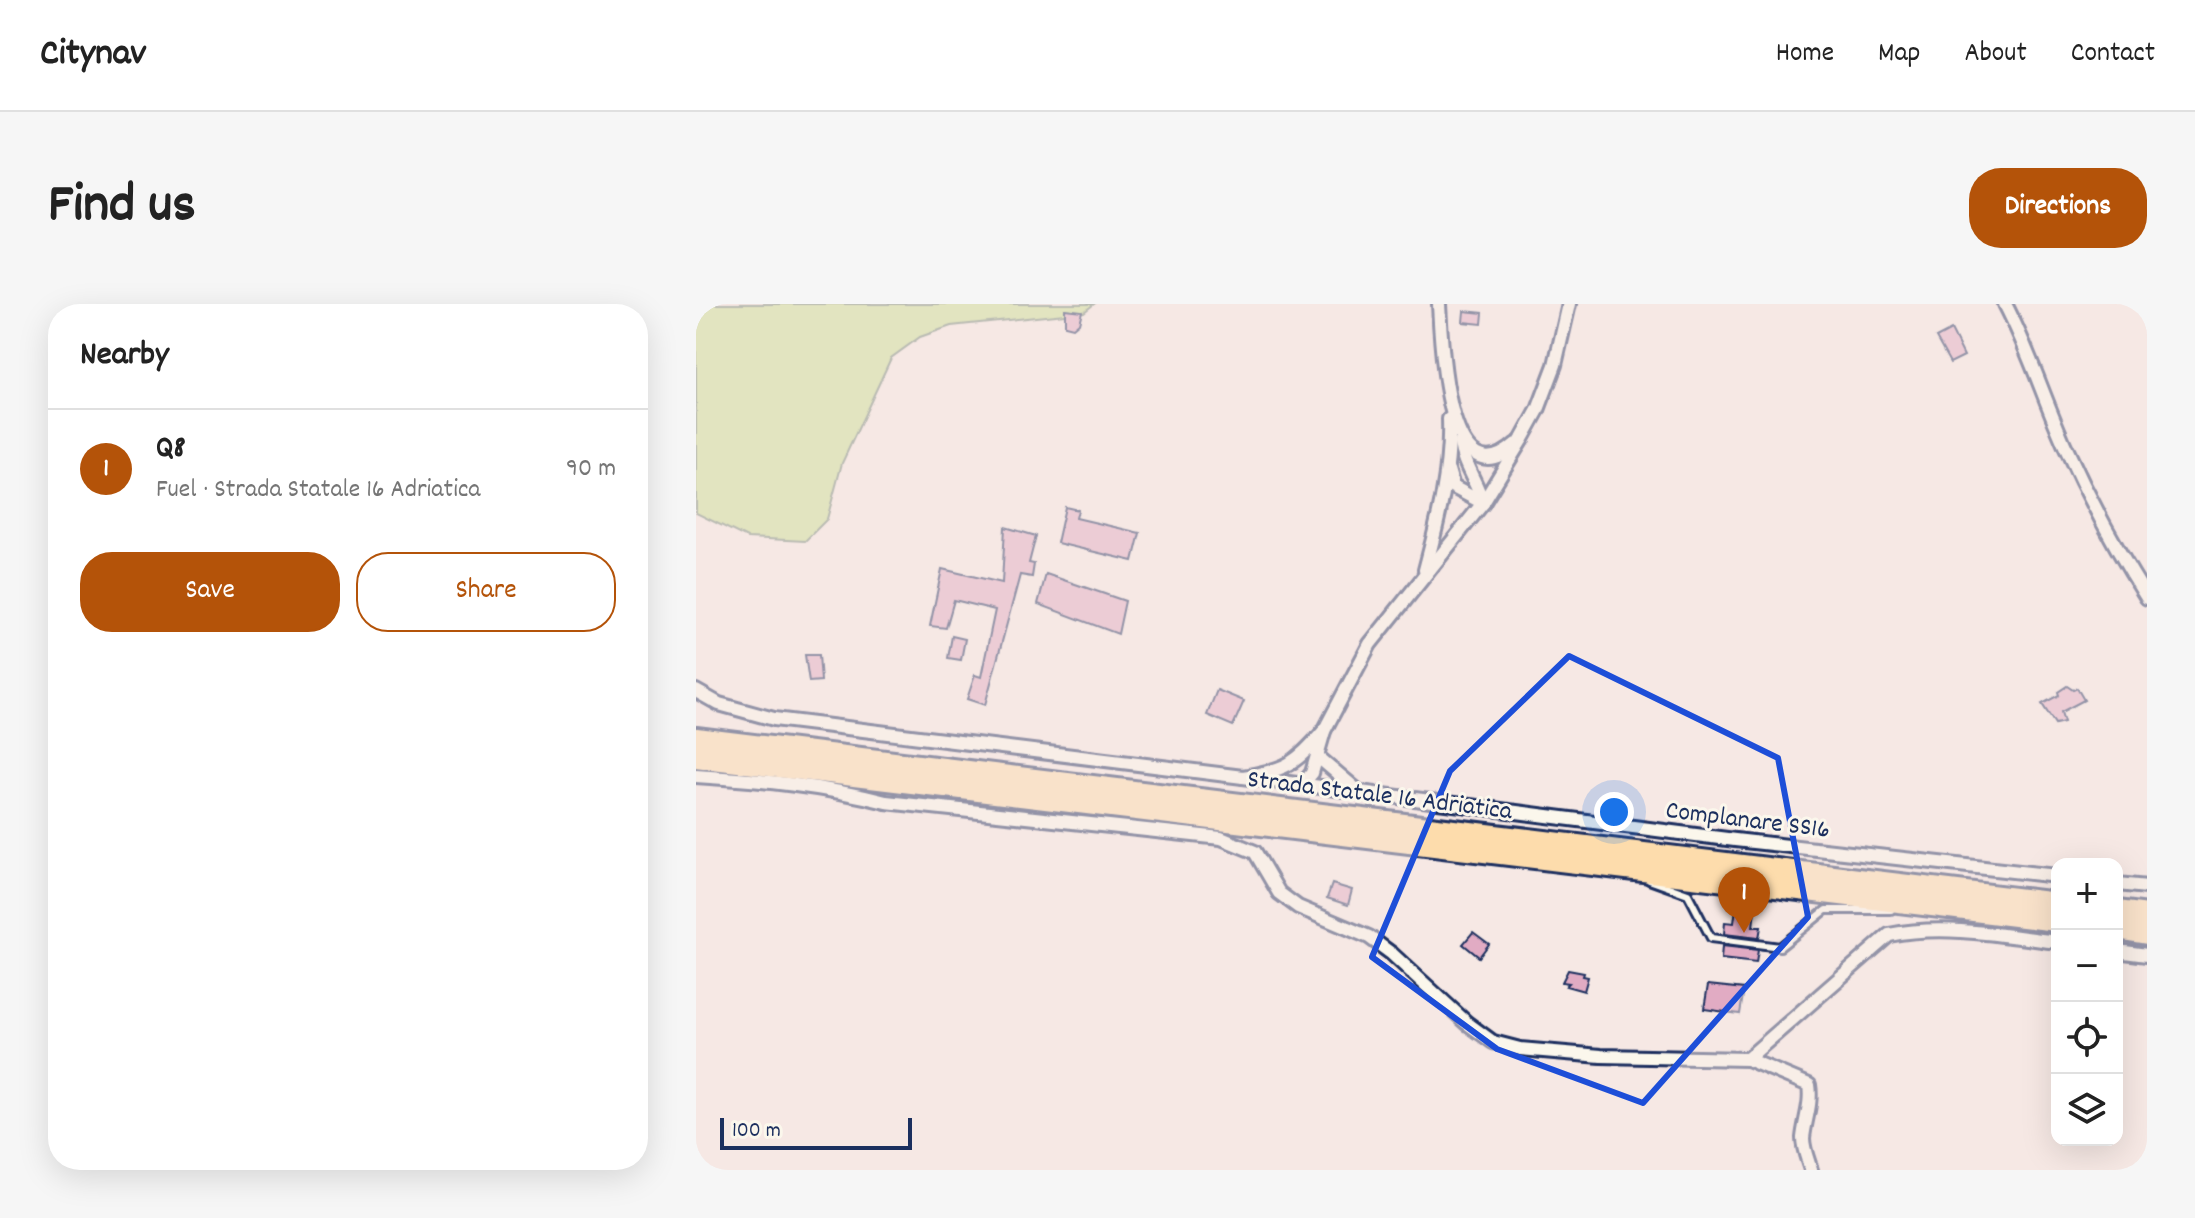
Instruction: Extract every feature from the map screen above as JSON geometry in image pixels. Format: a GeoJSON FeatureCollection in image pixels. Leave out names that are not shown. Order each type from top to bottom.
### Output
{"type":"FeatureCollection","features":[{"type":"Feature","properties":{"kind":"highway","name":"Strada Statale 16 Adriatica"},"geometry":{"type":"LineString","coordinates":[[696,739],[2051,903]]}},
{"type":"Feature","properties":{"kind":"highway","name":"Strada Statale 16 Adriatica"},"geometry":{"type":"LineString","coordinates":[[696,756],[2051,919]]}},
{"type":"Feature","properties":{"kind":"highway"},"geometry":{"type":"LineString","coordinates":[[2123,913],[2147,916]]}},
{"type":"Feature","properties":{"kind":"highway"},"geometry":{"type":"LineString","coordinates":[[2123,929],[2147,933]]}},
{"type":"Feature","properties":{"kind":"street"},"geometry":{"type":"LineString","coordinates":[[1423,577],[1434,537],[1450,444],[1439,304]]}},
{"type":"Feature","properties":{"kind":"street"},"geometry":{"type":"LineString","coordinates":[[1303,784],[1300,767],[1312,753],[1370,644],[1483,503],[1522,439],[1538,410],[1555,365],[1569,304]]}},
{"type":"Feature","properties":{"kind":"street"},"geometry":{"type":"LineString","coordinates":[[2005,304],[2025,343],[2064,444],[2117,551],[2147,598]]}},
{"type":"Feature","properties":{"kind":"street"},"geometry":{"type":"LineString","coordinates":[[1447,384],[1462,455],[1483,503]]}},
{"type":"Feature","properties":{"kind":"street"},"geometry":{"type":"LineString","coordinates":[[1459,435],[1467,449],[1486,458],[1498,457],[1522,439]]}},
{"type":"Feature","properties":{"kind":"street"},"geometry":{"type":"LineString","coordinates":[[1448,457],[1448,473],[1453,487],[1483,503]]}},
{"type":"Feature","properties":{"kind":"street","name":"Complanare SS16"},"geometry":{"type":"LineString","coordinates":[[696,691],[719,704],[774,719],[1735,840],[2051,875]]}},
{"type":"Feature","properties":{"kind":"street"},"geometry":{"type":"LineString","coordinates":[[1243,777],[1283,769],[1312,753]]}},
{"type":"Feature","properties":{"kind":"street"},"geometry":{"type":"LineString","coordinates":[[1312,753],[1360,792]]}},
{"type":"Feature","properties":{"kind":"street"},"geometry":{"type":"LineString","coordinates":[[696,776],[838,790],[886,802],[1221,838],[1255,852],[1279,893],[1298,907],[1369,937],[1392,954],[1467,1023],[1493,1042],[1520,1049],[1601,1056],[1747,1059],[1809,1085],[1811,1097],[1803,1138],[1811,1170]]}},
{"type":"Feature","properties":{"kind":"street"},"geometry":{"type":"LineString","coordinates":[[2123,885],[2147,887]]}},
{"type":"Feature","properties":{"kind":"street"},"geometry":{"type":"LineString","coordinates":[[1747,1059],[1889,935],[1918,929],[1953,930],[2051,941]]}},
{"type":"Feature","properties":{"kind":"street"},"geometry":{"type":"LineString","coordinates":[[2123,952],[2147,955]]}},
{"type":"Feature","properties":{"kind":"lane"},"geometry":{"type":"LineString","coordinates":[[1557,859],[1584,870],[1648,880],[1688,894],[1711,938],[1780,947],[1826,910],[1900,910],[1919,903]]}},
{"type":"Feature","properties":{"kind":"highlighted area"},"geometry":{"type":"Polygon","coordinates":[[[1569,656],[1778,758],[1808,917],[1643,1103],[1497,1049],[1372,957],[1450,771],[1569,656]]]}},
{"type":"Feature","properties":{"kind":"green space"},"geometry":{"type":"Polygon","coordinates":[[[696,304],[1094,304],[1084,312],[951,326],[920,337],[891,358],[842,463],[827,519],[805,541],[747,538],[696,513],[696,304]]]}},
{"type":"Feature","properties":{"kind":"building"},"geometry":{"type":"Polygon","coordinates":[[[1065,309],[1082,311],[1079,323],[1073,328],[1065,326],[1065,309]]]}},
{"type":"Feature","properties":{"kind":"building"},"geometry":{"type":"Polygon","coordinates":[[[1464,311],[1483,313],[1482,324],[1463,322],[1464,311]]]}},
{"type":"Feature","properties":{"kind":"building"},"geometry":{"type":"Polygon","coordinates":[[[1951,330],[1964,356],[1950,363],[1936,338],[1951,330]]]}},
{"type":"Feature","properties":{"kind":"building"},"geometry":{"type":"Polygon","coordinates":[[[1065,507],[1078,510],[1076,518],[1140,533],[1133,561],[1057,543],[1065,507]]]}},
{"type":"Feature","properties":{"kind":"building"},"geometry":{"type":"Polygon","coordinates":[[[1005,527],[1036,536],[1029,563],[1034,564],[1032,577],[1020,575],[985,705],[967,699],[975,675],[981,677],[995,610],[954,600],[946,628],[930,626],[942,569],[1002,583],[1005,527]]]}},
{"type":"Feature","properties":{"kind":"building"},"geometry":{"type":"Polygon","coordinates":[[[1046,574],[1125,601],[1118,634],[1038,604],[1046,574]]]}},
{"type":"Feature","properties":{"kind":"building"},"geometry":{"type":"Polygon","coordinates":[[[952,636],[965,639],[961,660],[948,658],[952,636]]]}},
{"type":"Feature","properties":{"kind":"building"},"geometry":{"type":"Polygon","coordinates":[[[805,655],[819,655],[821,681],[809,682],[805,655]]]}},
{"type":"Feature","properties":{"kind":"building"},"geometry":{"type":"Polygon","coordinates":[[[2067,686],[2073,690],[2077,688],[2084,700],[2061,712],[2064,722],[2055,724],[2042,704],[2059,695],[2058,692],[2067,686]]]}},
{"type":"Feature","properties":{"kind":"building"},"geometry":{"type":"Polygon","coordinates":[[[1217,690],[1244,701],[1233,726],[1207,715],[1217,690]]]}},
{"type":"Feature","properties":{"kind":"building"},"geometry":{"type":"Polygon","coordinates":[[[1332,884],[1352,890],[1348,905],[1327,898],[1332,884]]]}},
{"type":"Feature","properties":{"kind":"building"},"geometry":{"type":"Polygon","coordinates":[[[1736,908],[1755,910],[1753,927],[1761,927],[1759,938],[1724,934],[1725,922],[1734,923],[1736,908]]]}},
{"type":"Feature","properties":{"kind":"building"},"geometry":{"type":"Polygon","coordinates":[[[1473,932],[1489,944],[1479,957],[1463,944],[1473,932]]]}},
{"type":"Feature","properties":{"kind":"building"},"geometry":{"type":"Polygon","coordinates":[[[1722,946],[1758,950],[1756,963],[1721,959],[1722,946]]]}},
{"type":"Feature","properties":{"kind":"building"},"geometry":{"type":"Polygon","coordinates":[[[1568,970],[1584,973],[1583,976],[1588,977],[1584,991],[1562,982],[1568,970]]]}},
{"type":"Feature","properties":{"kind":"building"},"geometry":{"type":"Polygon","coordinates":[[[1708,985],[1744,989],[1740,1014],[1704,1009],[1708,985]]]}},
{"type":"Feature","properties":{"kind":"place","name":"Q8"},"geometry":{"type":"Point","coordinates":[1744,933]}}]}
